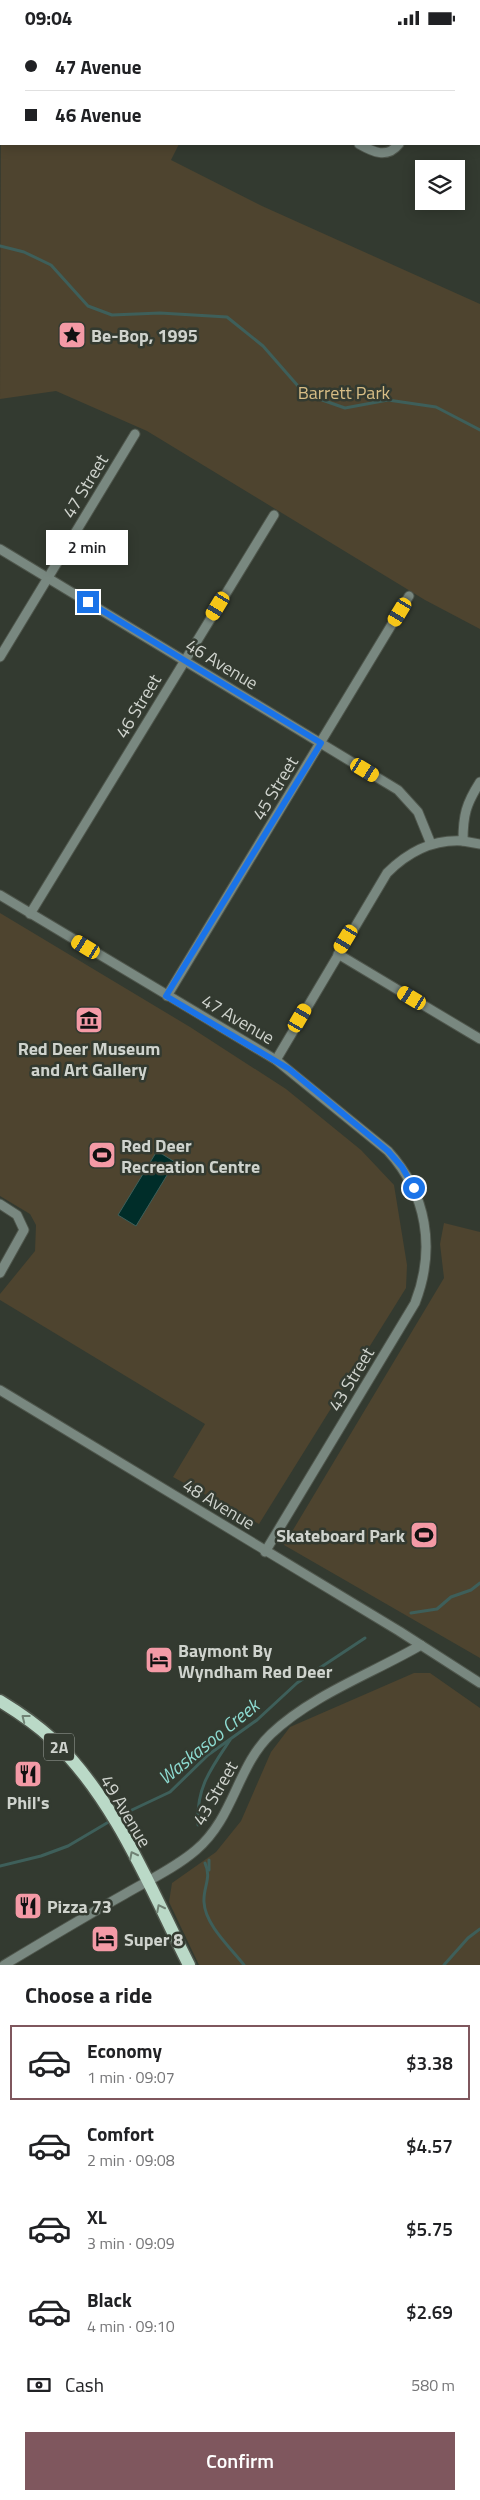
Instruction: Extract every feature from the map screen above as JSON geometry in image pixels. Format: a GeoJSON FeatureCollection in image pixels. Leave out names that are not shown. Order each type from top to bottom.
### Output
{"type":"FeatureCollection","features":[{"type":"Feature","properties":{"kind":"main road","name":"49 Avenue"},"geometry":{"type":"LineString","coordinates":[[0,1701],[51,1739],[74,1763],[106,1805],[189,1965]]}},
{"type":"Feature","properties":{"kind":"street"},"geometry":{"type":"LineString","coordinates":[[361,145],[374,152],[386,153],[398,145]]}},
{"type":"Feature","properties":{"kind":"street","name":"47 Street"},"geometry":{"type":"LineString","coordinates":[[0,657],[135,434]]}},
{"type":"Feature","properties":{"kind":"street","name":"46 Street"},"geometry":{"type":"LineString","coordinates":[[30,913],[274,515]]}},
{"type":"Feature","properties":{"kind":"street","name":"46 Avenue"},"geometry":{"type":"LineString","coordinates":[[0,549],[403,794],[418,812],[431,844]]}},
{"type":"Feature","properties":{"kind":"street","name":"45 Street"},"geometry":{"type":"LineString","coordinates":[[166,996],[409,597]]}},
{"type":"Feature","properties":{"kind":"street"},"geometry":{"type":"LineString","coordinates":[[463,841],[464,814],[468,801],[480,782]]}},
{"type":"Feature","properties":{"kind":"street"},"geometry":{"type":"LineString","coordinates":[[276,1060],[387,873],[404,857],[431,844],[463,841],[480,844]]}},
{"type":"Feature","properties":{"kind":"street","name":"47 Avenue"},"geometry":{"type":"LineString","coordinates":[[0,895],[166,996],[276,1060],[388,1151],[405,1172],[422,1211]]}},
{"type":"Feature","properties":{"kind":"street"},"geometry":{"type":"LineString","coordinates":[[338,954],[480,1039]]}},
{"type":"Feature","properties":{"kind":"street"},"geometry":{"type":"LineString","coordinates":[[0,1273],[24,1230],[17,1215],[1,1205]]}},
{"type":"Feature","properties":{"kind":"street","name":"43 Street"},"geometry":{"type":"LineString","coordinates":[[265,1551],[415,1303],[427,1256],[427,1234],[422,1211]]}},
{"type":"Feature","properties":{"kind":"street","name":"48 Avenue"},"geometry":{"type":"LineString","coordinates":[[0,1391],[378,1618],[480,1683]]}},
{"type":"Feature","properties":{"kind":"street","name":"43 Street"},"geometry":{"type":"LineString","coordinates":[[4,1965],[189,1855],[209,1837],[226,1813],[254,1754],[271,1733],[302,1710],[353,1680],[421,1645]]}},
{"type":"Feature","properties":{"kind":"green space","name":"Barrett Park"},"geometry":{"type":"Polygon","coordinates":[[[1,145],[178,145],[171,160],[262,206],[480,304],[480,629],[425,600],[147,431],[56,391],[0,399],[1,145]]]}},
{"type":"Feature","properties":{"kind":"green space"},"geometry":{"type":"Polygon","coordinates":[[[0,913],[190,1027],[286,1089],[361,1150],[394,1185],[407,1265],[406,1288],[259,1524],[173,1477],[205,1424],[0,1300],[0,1294],[35,1251],[36,1225],[30,1214],[0,1196],[0,913]]]}},
{"type":"Feature","properties":{"kind":"green space"},"geometry":{"type":"Polygon","coordinates":[[[444,1223],[480,1232],[480,1658],[284,1545],[444,1278],[440,1244],[444,1223]]]}},
{"type":"Feature","properties":{"kind":"green space"},"geometry":{"type":"Polygon","coordinates":[[[414,1673],[430,1673],[480,1708],[480,1965],[199,1965],[169,1902],[172,1883],[216,1852],[241,1821],[271,1752],[290,1727],[414,1673]]]}},
{"type":"Feature","properties":{"kind":"water"},"geometry":{"type":"Polygon","coordinates":[[[157,1151],[175,1162],[136,1226],[118,1215],[157,1151]]]}},
{"type":"Feature","properties":{"kind":"waterway","name":"Waskasoo Creek"},"geometry":{"type":"LineString","coordinates":[[0,246],[24,252],[51,265],[88,306],[112,315],[160,313],[227,317],[263,346],[305,394],[345,408],[388,400],[436,407],[480,430]]}},
{"type":"Feature","properties":{"kind":"waterway","name":"Waskasoo Creek"},"geometry":{"type":"LineString","coordinates":[[411,1613],[437,1609],[451,1597],[471,1590],[480,1583]]}},
{"type":"Feature","properties":{"kind":"waterway","name":"Waskasoo Creek"},"geometry":{"type":"LineString","coordinates":[[117,1817],[170,1792],[208,1755],[257,1720],[297,1683],[365,1638]]}},
{"type":"Feature","properties":{"kind":"waterway"},"geometry":{"type":"LineString","coordinates":[[198,1825],[199,1800],[202,1790],[211,1770],[230,1740]]}},
{"type":"Feature","properties":{"kind":"waterway"},"geometry":{"type":"LineString","coordinates":[[198,1814],[202,1823]]}},
{"type":"Feature","properties":{"kind":"waterway","name":"Waskasoo Creek"},"geometry":{"type":"LineString","coordinates":[[0,1866],[41,1856],[68,1846],[112,1820]]}},
{"type":"Feature","properties":{"kind":"waterway"},"geometry":{"type":"LineString","coordinates":[[209,1860],[209,1870]]}},
{"type":"Feature","properties":{"kind":"waterway"},"geometry":{"type":"LineString","coordinates":[[205,1863],[208,1873],[204,1897],[205,1911],[214,1928],[244,1965]]}},
{"type":"Feature","properties":{"kind":"waterway"},"geometry":{"type":"LineString","coordinates":[[444,1965],[468,1938],[480,1929]]}},
{"type":"Feature","properties":{"kind":"place","name":"Be-Bop, 1995"},"geometry":{"type":"Point","coordinates":[72,335]}},
{"type":"Feature","properties":{"kind":"place","name":"Red Deer Museum and Art Gallery"},"geometry":{"type":"Point","coordinates":[89,1020]}},
{"type":"Feature","properties":{"kind":"place","name":"Red Deer Recreation Centre"},"geometry":{"type":"Point","coordinates":[102,1155]}},
{"type":"Feature","properties":{"kind":"place","name":"Skateboard Park"},"geometry":{"type":"Point","coordinates":[424,1535]}},
{"type":"Feature","properties":{"kind":"place","name":"Baymont By Wyndham Red Deer"},"geometry":{"type":"Point","coordinates":[159,1660]}},
{"type":"Feature","properties":{"kind":"place","name":"Phil's"},"geometry":{"type":"Point","coordinates":[28,1774]}},
{"type":"Feature","properties":{"kind":"place","name":"Pizza 73"},"geometry":{"type":"Point","coordinates":[28,1906]}},
{"type":"Feature","properties":{"kind":"place","name":"Super 8"},"geometry":{"type":"Point","coordinates":[105,1939]}},
{"type":"Feature","properties":{"kind":"route"},"geometry":{"type":"LineString","coordinates":[[88,602],[321,743],[166,996],[289,1069],[388,1151],[402,1167],[414,1188]]}}]}
